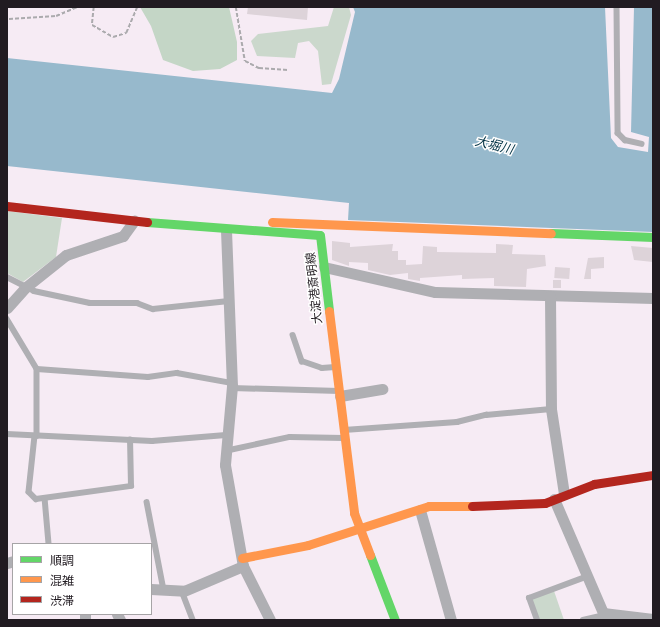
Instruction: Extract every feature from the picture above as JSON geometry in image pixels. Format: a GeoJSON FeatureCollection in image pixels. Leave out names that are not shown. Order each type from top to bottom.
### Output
{"type":"FeatureCollection","features":[{"type":"Feature","properties":{"kind":"street","name":"大淀港斎明線"},"geometry":{"type":"LineString","coordinates":[[7,206],[226,230],[317,234],[322,238],[324,267],[344,434],[358,527],[395,620]]}},
{"type":"Feature","properties":{"kind":"street"},"geometry":{"type":"LineString","coordinates":[[233,220],[653,237]]}},
{"type":"Feature","properties":{"kind":"street"},"geometry":{"type":"LineString","coordinates":[[7,308],[26,287],[66,255],[123,236],[134,221]]}},
{"type":"Feature","properties":{"kind":"street"},"geometry":{"type":"LineString","coordinates":[[226,230],[232,386],[225,451],[228,490],[243,562],[270,620]]}},
{"type":"Feature","properties":{"kind":"street"},"geometry":{"type":"LineString","coordinates":[[324,267],[435,292],[653,298]]}},
{"type":"Feature","properties":{"kind":"street"},"geometry":{"type":"LineString","coordinates":[[550,296],[552,409],[559,496],[588,576],[605,615],[653,619]]}},
{"type":"Feature","properties":{"kind":"street"},"geometry":{"type":"LineString","coordinates":[[340,393],[382,389]]}},
{"type":"Feature","properties":{"kind":"street"},"geometry":{"type":"LineString","coordinates":[[152,589],[182,591],[243,562],[308,545],[358,527],[446,504],[517,507],[559,496],[594,484],[653,475]]}},
{"type":"Feature","properties":{"kind":"street"},"geometry":{"type":"LineString","coordinates":[[420,510],[451,620]]}},
{"type":"Feature","properties":{"kind":"lane"},"geometry":{"type":"LineString","coordinates":[[617,7],[618,133],[625,140],[642,144]]}},
{"type":"Feature","properties":{"kind":"lane"},"geometry":{"type":"LineString","coordinates":[[7,277],[26,287],[90,303],[136,303],[153,309],[229,301]]}},
{"type":"Feature","properties":{"kind":"lane"},"geometry":{"type":"LineString","coordinates":[[7,319],[37,369],[36,436],[29,492],[32,498],[45,498],[131,486],[130,440]]}},
{"type":"Feature","properties":{"kind":"lane"},"geometry":{"type":"LineString","coordinates":[[293,335],[302,361],[322,368],[337,367]]}},
{"type":"Feature","properties":{"kind":"lane"},"geometry":{"type":"LineString","coordinates":[[37,369],[148,377],[177,374],[232,386],[340,393]]}},
{"type":"Feature","properties":{"kind":"lane"},"geometry":{"type":"LineString","coordinates":[[225,451],[295,436],[344,434],[457,422],[486,415],[552,409]]}},
{"type":"Feature","properties":{"kind":"lane"},"geometry":{"type":"LineString","coordinates":[[7,434],[130,440],[226,435]]}},
{"type":"Feature","properties":{"kind":"lane"},"geometry":{"type":"LineString","coordinates":[[45,498],[49,543]]}},
{"type":"Feature","properties":{"kind":"lane"},"geometry":{"type":"LineString","coordinates":[[147,502],[164,590]]}},
{"type":"Feature","properties":{"kind":"lane"},"geometry":{"type":"LineString","coordinates":[[537,620],[529,598],[588,576]]}},
{"type":"Feature","properties":{"kind":"lane"},"geometry":{"type":"LineString","coordinates":[[182,591],[193,620]]}},
{"type":"Feature","properties":{"kind":"lane"},"geometry":{"type":"LineString","coordinates":[[583,620],[605,615]]}},
{"type":"Feature","properties":{"kind":"path"},"geometry":{"type":"LineString","coordinates":[[9,19],[50,17],[77,7]]}},
{"type":"Feature","properties":{"kind":"path"},"geometry":{"type":"LineString","coordinates":[[94,7],[92,26],[113,37],[126,33],[137,7]]}},
{"type":"Feature","properties":{"kind":"path"},"geometry":{"type":"LineString","coordinates":[[236,7],[245,61],[259,68],[288,70]]}},
{"type":"Feature","properties":{"kind":"shaded area"},"geometry":{"type":"Polygon","coordinates":[[[334,7],[349,7],[351,15],[331,84],[322,85],[318,51],[309,41],[298,43],[295,58],[257,56],[251,41],[258,34],[328,26],[334,7]]]}},
{"type":"Feature","properties":{"kind":"shaded area"},"geometry":{"type":"Polygon","coordinates":[[[7,211],[62,218],[56,257],[23,282],[7,273],[7,211]]]}},
{"type":"Feature","properties":{"kind":"shaded area"},"geometry":{"type":"Polygon","coordinates":[[[554,591],[564,620],[539,620],[532,599],[554,591]]]}},
{"type":"Feature","properties":{"kind":"green space"},"geometry":{"type":"Polygon","coordinates":[[[140,7],[229,7],[237,42],[237,60],[220,69],[193,71],[163,60],[151,26],[140,7]]]}},
{"type":"Feature","properties":{"kind":"water","name":"大堀川"},"geometry":{"type":"Polygon","coordinates":[[[353,7],[605,7],[611,138],[618,147],[648,152],[649,137],[631,132],[634,7],[653,7],[653,232],[348,220],[349,203],[7,166],[7,58],[332,93],[339,79],[355,12],[353,7]]]}},
{"type":"Feature","properties":{"kind":"building"},"geometry":{"type":"Polygon","coordinates":[[[248,7],[308,7],[307,20],[247,14],[248,7]]]}},
{"type":"Feature","properties":{"kind":"building"},"geometry":{"type":"Polygon","coordinates":[[[332,241],[350,243],[350,247],[393,244],[392,251],[398,251],[398,260],[406,260],[406,265],[422,264],[423,246],[437,247],[437,252],[496,253],[496,244],[513,245],[512,254],[545,255],[546,266],[527,269],[526,287],[494,286],[494,278],[462,279],[462,275],[420,278],[420,281],[408,279],[408,273],[390,275],[368,270],[368,263],[349,262],[349,266],[332,260],[332,241]]]}},
{"type":"Feature","properties":{"kind":"building"},"geometry":{"type":"Polygon","coordinates":[[[631,246],[653,248],[653,262],[634,260],[631,246]]]}},
{"type":"Feature","properties":{"kind":"building"},"geometry":{"type":"Polygon","coordinates":[[[604,257],[604,268],[591,269],[591,279],[584,279],[588,258],[604,257]]]}},
{"type":"Feature","properties":{"kind":"building"},"geometry":{"type":"Polygon","coordinates":[[[555,267],[570,268],[569,279],[554,278],[555,267]]]}},
{"type":"Feature","properties":{"kind":"building"},"geometry":{"type":"Polygon","coordinates":[[[553,280],[561,280],[561,288],[553,288],[553,280]]]}},
{"type":"Feature","properties":{"kind":"traffic: fast"},"geometry":{"type":"LineString","coordinates":[[147,222],[320,235],[329,311]]}},
{"type":"Feature","properties":{"kind":"traffic: fast"},"geometry":{"type":"LineString","coordinates":[[551,233],[653,237]]}},
{"type":"Feature","properties":{"kind":"traffic: fast"},"geometry":{"type":"LineString","coordinates":[[370,555],[395,620]]}},
{"type":"Feature","properties":{"kind":"traffic: slow"},"geometry":{"type":"LineString","coordinates":[[272,222],[551,233]]}},
{"type":"Feature","properties":{"kind":"traffic: slow"},"geometry":{"type":"LineString","coordinates":[[329,311],[354,513],[370,555]]}},
{"type":"Feature","properties":{"kind":"traffic: slow"},"geometry":{"type":"LineString","coordinates":[[242,558],[308,545],[429,506],[472,506]]}},
{"type":"Feature","properties":{"kind":"traffic: jam"},"geometry":{"type":"LineString","coordinates":[[7,206],[147,222]]}},
{"type":"Feature","properties":{"kind":"traffic: jam"},"geometry":{"type":"LineString","coordinates":[[472,506],[545,503],[594,484],[653,475]]}}]}
